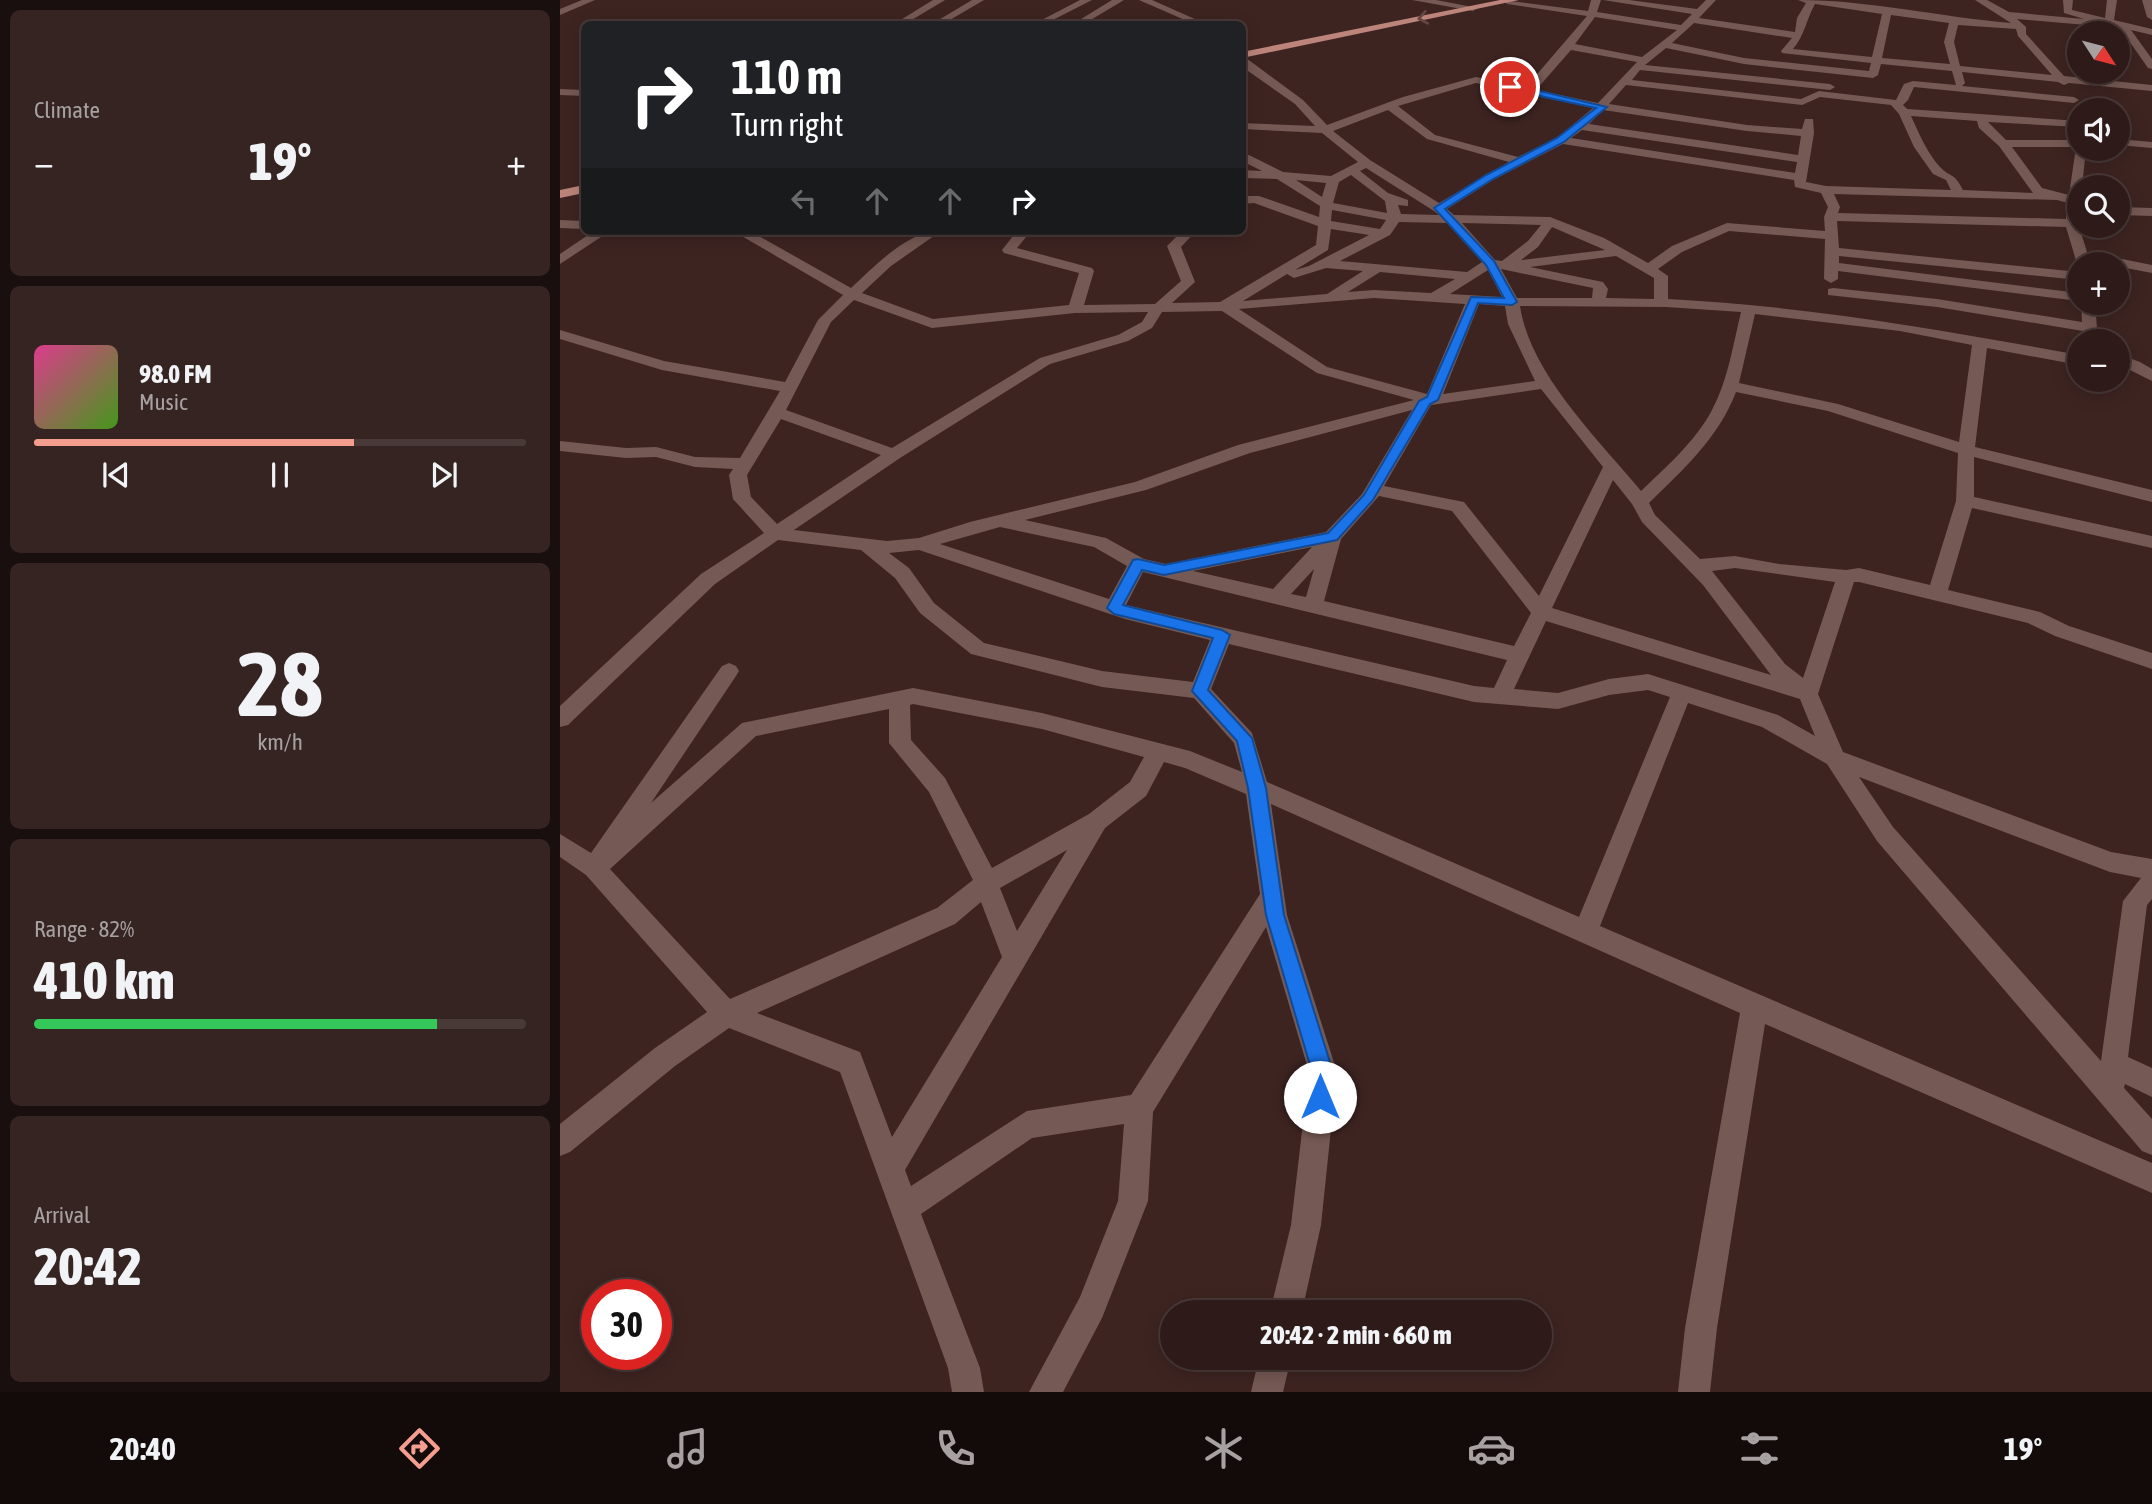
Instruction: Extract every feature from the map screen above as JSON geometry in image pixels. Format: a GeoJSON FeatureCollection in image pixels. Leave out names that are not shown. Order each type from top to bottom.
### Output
{"type":"FeatureCollection","features":[{"type":"Feature","properties":{"kind":"main road"},"geometry":{"type":"LineString","coordinates":[[1246,56],[1478,5],[1510,1]]}},
{"type":"Feature","properties":{"kind":"main road"},"geometry":{"type":"LineString","coordinates":[[560,194],[581,190]]}},
{"type":"Feature","properties":{"kind":"street"},"geometry":{"type":"LineString","coordinates":[[904,21],[940,0]]}},
{"type":"Feature","properties":{"kind":"street"},"geometry":{"type":"LineString","coordinates":[[942,21],[979,0]]}},
{"type":"Feature","properties":{"kind":"street"},"geometry":{"type":"LineString","coordinates":[[1045,21],[1087,0]]}},
{"type":"Feature","properties":{"kind":"street"},"geometry":{"type":"LineString","coordinates":[[1083,21],[1119,0]]}},
{"type":"Feature","properties":{"kind":"street"},"geometry":{"type":"LineString","coordinates":[[1144,0],[1194,21]]}},
{"type":"Feature","properties":{"kind":"street"},"geometry":{"type":"LineString","coordinates":[[1167,10],[1176,0]]}},
{"type":"Feature","properties":{"kind":"street"},"geometry":{"type":"LineString","coordinates":[[1417,0],[1478,5]]}},
{"type":"Feature","properties":{"kind":"street"},"geometry":{"type":"LineString","coordinates":[[1528,91],[1592,15],[1596,0]]}},
{"type":"Feature","properties":{"kind":"street"},"geometry":{"type":"LineString","coordinates":[[1608,0],[1691,20],[1810,41]]}},
{"type":"Feature","properties":{"kind":"street"},"geometry":{"type":"LineString","coordinates":[[1224,306],[1264,282],[1318,258],[1439,215],[1518,161],[1560,140],[1603,107],[1641,63],[1665,45],[1711,0]]}},
{"type":"Feature","properties":{"kind":"street"},"geometry":{"type":"LineString","coordinates":[[1803,0],[1858,3],[1887,11],[1954,21],[2021,27]]}},
{"type":"Feature","properties":{"kind":"street"},"geometry":{"type":"LineString","coordinates":[[2068,0],[2067,11],[2084,21]]}},
{"type":"Feature","properties":{"kind":"street"},"geometry":{"type":"LineString","coordinates":[[2109,21],[2112,0]]}},
{"type":"Feature","properties":{"kind":"street"},"geometry":{"type":"LineString","coordinates":[[2147,0],[2152,17]]}},
{"type":"Feature","properties":{"kind":"street"},"geometry":{"type":"LineString","coordinates":[[560,1],[586,2]]}},
{"type":"Feature","properties":{"kind":"street"},"geometry":{"type":"LineString","coordinates":[[1510,1],[1592,15],[1691,20]]}},
{"type":"Feature","properties":{"kind":"street"},"geometry":{"type":"LineString","coordinates":[[1812,1],[1802,18],[1797,37],[1786,51],[1877,56],[1958,70],[2067,78]]}},
{"type":"Feature","properties":{"kind":"street"},"geometry":{"type":"LineString","coordinates":[[560,12],[586,2]]}},
{"type":"Feature","properties":{"kind":"street"},"geometry":{"type":"LineString","coordinates":[[1976,5],[2003,13],[2039,13],[2074,21]]}},
{"type":"Feature","properties":{"kind":"street"},"geometry":{"type":"LineString","coordinates":[[1665,45],[1744,61],[1873,75],[1887,11]]}},
{"type":"Feature","properties":{"kind":"street"},"geometry":{"type":"LineString","coordinates":[[2003,13],[2021,27]]}},
{"type":"Feature","properties":{"kind":"street"},"geometry":{"type":"LineString","coordinates":[[1954,21],[1950,42],[1961,88]]}},
{"type":"Feature","properties":{"kind":"street"},"geometry":{"type":"LineString","coordinates":[[2021,27],[2021,34],[2062,78],[2072,98]]}},
{"type":"Feature","properties":{"kind":"street"},"geometry":{"type":"LineString","coordinates":[[2130,27],[2152,32]]}},
{"type":"Feature","properties":{"kind":"street"},"geometry":{"type":"LineString","coordinates":[[2130,35],[2152,66]]}},
{"type":"Feature","properties":{"kind":"street"},"geometry":{"type":"LineString","coordinates":[[1837,44],[1877,56]]}},
{"type":"Feature","properties":{"kind":"street"},"geometry":{"type":"LineString","coordinates":[[1568,46],[1641,63],[1906,96]]}},
{"type":"Feature","properties":{"kind":"street"},"geometry":{"type":"LineString","coordinates":[[1246,62],[1252,69],[1299,102],[1384,196],[1439,215]]}},
{"type":"Feature","properties":{"kind":"street"},"geometry":{"type":"LineString","coordinates":[[1246,126],[1325,130],[1389,105],[1476,80],[1603,107],[1756,114],[1806,101],[1819,94],[1901,102],[1906,96],[1908,86],[1913,84],[2067,104]]}},
{"type":"Feature","properties":{"kind":"street"},"geometry":{"type":"LineString","coordinates":[[1625,82],[1756,114],[1808,133]]}},
{"type":"Feature","properties":{"kind":"street"},"geometry":{"type":"LineString","coordinates":[[2130,83],[2152,88]]}},
{"type":"Feature","properties":{"kind":"street"},"geometry":{"type":"LineString","coordinates":[[560,92],[581,93]]}},
{"type":"Feature","properties":{"kind":"street"},"geometry":{"type":"LineString","coordinates":[[1806,101],[1808,133],[1799,177],[1800,186],[1826,190],[2054,197]]}},
{"type":"Feature","properties":{"kind":"street"},"geometry":{"type":"LineString","coordinates":[[1894,103],[1904,112],[1920,147],[1937,171],[1951,178],[1959,194]]}},
{"type":"Feature","properties":{"kind":"street"},"geometry":{"type":"LineString","coordinates":[[1389,105],[1431,137],[1518,161]]}},
{"type":"Feature","properties":{"kind":"street"},"geometry":{"type":"LineString","coordinates":[[1904,112],[2067,123]]}},
{"type":"Feature","properties":{"kind":"street"},"geometry":{"type":"LineString","coordinates":[[1982,118],[1983,126],[2003,144],[2033,187],[2067,206]]}},
{"type":"Feature","properties":{"kind":"street"},"geometry":{"type":"LineString","coordinates":[[1578,126],[1768,156],[1803,159]]}},
{"type":"Feature","properties":{"kind":"street"},"geometry":{"type":"LineString","coordinates":[[1261,135],[1284,127]]}},
{"type":"Feature","properties":{"kind":"street"},"geometry":{"type":"LineString","coordinates":[[1560,140],[1799,177]]}},
{"type":"Feature","properties":{"kind":"street"},"geometry":{"type":"LineString","coordinates":[[2003,144],[2067,143]]}},
{"type":"Feature","properties":{"kind":"street"},"geometry":{"type":"LineString","coordinates":[[2130,143],[2152,145]]}},
{"type":"Feature","properties":{"kind":"street"},"geometry":{"type":"LineString","coordinates":[[1246,156],[1253,146]]}},
{"type":"Feature","properties":{"kind":"street"},"geometry":{"type":"LineString","coordinates":[[1246,160],[1328,201],[1395,218],[1439,215],[1550,221],[1618,252],[1661,276],[1661,303]]}},
{"type":"Feature","properties":{"kind":"street"},"geometry":{"type":"LineString","coordinates":[[1318,258],[1323,247],[1328,201],[1359,167]]}},
{"type":"Feature","properties":{"kind":"street"},"geometry":{"type":"LineString","coordinates":[[1359,167],[1439,215],[1498,265],[1598,285],[1601,289],[1598,303]]}},
{"type":"Feature","properties":{"kind":"street"},"geometry":{"type":"LineString","coordinates":[[1246,174],[1280,175],[1343,183],[1375,200]]}},
{"type":"Feature","properties":{"kind":"street"},"geometry":{"type":"LineString","coordinates":[[1826,190],[1834,206],[1830,217],[1833,236],[1831,266],[1833,292],[1841,321]]}},
{"type":"Feature","properties":{"kind":"street"},"geometry":{"type":"LineString","coordinates":[[1246,200],[1255,199],[1325,223],[1383,233]]}},
{"type":"Feature","properties":{"kind":"street"},"geometry":{"type":"LineString","coordinates":[[1328,201],[1395,201]]}},
{"type":"Feature","properties":{"kind":"street"},"geometry":{"type":"LineString","coordinates":[[1383,233],[1395,218],[1395,201]]}},
{"type":"Feature","properties":{"kind":"street"},"geometry":{"type":"LineString","coordinates":[[1830,217],[2067,211]]}},
{"type":"Feature","properties":{"kind":"street"},"geometry":{"type":"LineString","coordinates":[[2130,211],[2152,212]]}},
{"type":"Feature","properties":{"kind":"street"},"geometry":{"type":"LineString","coordinates":[[1435,297],[1533,244],[1550,221]]}},
{"type":"Feature","properties":{"kind":"street"},"geometry":{"type":"LineString","coordinates":[[560,223],[581,225]]}},
{"type":"Feature","properties":{"kind":"street"},"geometry":{"type":"LineString","coordinates":[[1649,269],[1677,249],[1727,227],[1833,236]]}},
{"type":"Feature","properties":{"kind":"street"},"geometry":{"type":"LineString","coordinates":[[560,260],[597,235]]}},
{"type":"Feature","properties":{"kind":"street"},"geometry":{"type":"LineString","coordinates":[[747,235],[853,295],[932,324],[1075,309],[1224,306],[1374,294],[1512,302],[1661,303],[1749,308],[1900,327],[2067,358]]}},
{"type":"Feature","properties":{"kind":"street"},"geometry":{"type":"LineString","coordinates":[[928,235],[886,263],[825,320],[777,412],[738,475],[742,499],[776,534],[887,547],[919,544],[1140,486],[1244,449],[1428,401],[1545,384]]}},
{"type":"Feature","properties":{"kind":"street"},"geometry":{"type":"LineString","coordinates":[[1021,235],[1009,250],[1087,271],[1075,309]]}},
{"type":"Feature","properties":{"kind":"street"},"geometry":{"type":"LineString","coordinates":[[560,719],[708,579],[894,454],[1045,361],[1094,349],[1147,325],[1157,309],[1188,282],[1174,246],[1185,235]]}},
{"type":"Feature","properties":{"kind":"street"},"geometry":{"type":"LineString","coordinates":[[1533,244],[1618,252]]}},
{"type":"Feature","properties":{"kind":"street"},"geometry":{"type":"LineString","coordinates":[[1833,251],[2067,275]]}},
{"type":"Feature","properties":{"kind":"street"},"geometry":{"type":"LineString","coordinates":[[1498,265],[1618,252]]}},
{"type":"Feature","properties":{"kind":"street"},"geometry":{"type":"LineString","coordinates":[[1318,258],[1378,268],[1470,276]]}},
{"type":"Feature","properties":{"kind":"street"},"geometry":{"type":"LineString","coordinates":[[1498,265],[1512,302],[1515,324],[1545,384],[1640,502],[1648,518],[1710,580],[1779,669],[1808,694],[1835,758],[1885,834],[2152,1141]]}},
{"type":"Feature","properties":{"kind":"street"},"geometry":{"type":"LineString","coordinates":[[1831,266],[2067,296]]}},
{"type":"Feature","properties":{"kind":"street"},"geometry":{"type":"LineString","coordinates":[[2130,266],[2152,269]]}},
{"type":"Feature","properties":{"kind":"street"},"geometry":{"type":"LineString","coordinates":[[1331,296],[1378,268]]}},
{"type":"Feature","properties":{"kind":"street"},"geometry":{"type":"LineString","coordinates":[[1833,292],[1937,303],[2067,330]]}},
{"type":"Feature","properties":{"kind":"street"},"geometry":{"type":"LineString","coordinates":[[1277,597],[1374,489],[1428,401],[1474,299]]}},
{"type":"Feature","properties":{"kind":"street"},"geometry":{"type":"LineString","coordinates":[[1224,306],[1322,370],[1428,401]]}},
{"type":"Feature","properties":{"kind":"street"},"geometry":{"type":"LineString","coordinates":[[1640,502],[1686,456],[1720,411],[1730,386],[1749,308]]}},
{"type":"Feature","properties":{"kind":"street"},"geometry":{"type":"LineString","coordinates":[[560,334],[662,365],[789,388]]}},
{"type":"Feature","properties":{"kind":"street"},"geometry":{"type":"LineString","coordinates":[[1937,593],[1965,501],[1966,450],[1980,342]]}},
{"type":"Feature","properties":{"kind":"street"},"geometry":{"type":"LineString","coordinates":[[2130,364],[2150,373]]}},
{"type":"Feature","properties":{"kind":"street"},"geometry":{"type":"LineString","coordinates":[[2130,369],[2150,373]]}},
{"type":"Feature","properties":{"kind":"street"},"geometry":{"type":"LineString","coordinates":[[1730,386],[1832,407],[1966,450],[2152,496]]}},
{"type":"Feature","properties":{"kind":"street"},"geometry":{"type":"LineString","coordinates":[[777,412],[894,454]]}},
{"type":"Feature","properties":{"kind":"street"},"geometry":{"type":"LineString","coordinates":[[560,446],[626,453],[656,452],[695,462],[745,464]]}},
{"type":"Feature","properties":{"kind":"street"},"geometry":{"type":"LineString","coordinates":[[1500,696],[1611,467]]}},
{"type":"Feature","properties":{"kind":"street"},"geometry":{"type":"LineString","coordinates":[[1374,489],[1458,506],[1541,612],[1808,694]]}},
{"type":"Feature","properties":{"kind":"street"},"geometry":{"type":"LineString","coordinates":[[1965,501],[2152,542]]}},
{"type":"Feature","properties":{"kind":"street"},"geometry":{"type":"LineString","coordinates":[[999,521],[1099,542],[1138,564],[1520,655]]}},
{"type":"Feature","properties":{"kind":"street"},"geometry":{"type":"LineString","coordinates":[[1164,570],[1332,537]]}},
{"type":"Feature","properties":{"kind":"street"},"geometry":{"type":"LineString","coordinates":[[1313,605],[1332,537]]}},
{"type":"Feature","properties":{"kind":"street"},"geometry":{"type":"LineString","coordinates":[[919,544],[1114,608],[1474,694],[1558,701],[1609,687],[1648,682],[1770,721],[1835,758],[2110,862],[2152,869]]}},
{"type":"Feature","properties":{"kind":"street"},"geometry":{"type":"LineString","coordinates":[[866,545],[902,573],[927,608],[978,649],[1102,679],[1199,691],[1244,738],[1257,788],[1275,915],[1323,1072],[1306,1225],[1289,1300]]}},
{"type":"Feature","properties":{"kind":"street"},"geometry":{"type":"LineString","coordinates":[[1695,566],[1735,562],[1779,570],[1846,577],[1859,575],[2033,617],[2062,631],[2152,661]]}},
{"type":"Feature","properties":{"kind":"street"},"geometry":{"type":"LineString","coordinates":[[1114,608],[1138,564]]}},
{"type":"Feature","properties":{"kind":"street"},"geometry":{"type":"LineString","coordinates":[[1808,694],[1846,577]]}},
{"type":"Feature","properties":{"kind":"street"},"geometry":{"type":"LineString","coordinates":[[1199,691],[1222,635]]}},
{"type":"Feature","properties":{"kind":"street"},"geometry":{"type":"LineString","coordinates":[[594,868],[729,671]]}},
{"type":"Feature","properties":{"kind":"street"},"geometry":{"type":"LineString","coordinates":[[1586,930],[1682,693]]}},
{"type":"Feature","properties":{"kind":"street"},"geometry":{"type":"LineString","coordinates":[[594,868],[750,729],[913,696],[1042,721],[1190,760],[2152,1178]]}},
{"type":"Feature","properties":{"kind":"street"},"geometry":{"type":"LineString","coordinates":[[899,699],[900,743],[937,785],[978,863],[1015,958]]}},
{"type":"Feature","properties":{"kind":"street"},"geometry":{"type":"LineString","coordinates":[[560,1142],[665,1057],[726,1014],[946,916],[986,884],[1097,821],[1138,789],[1158,752]]}},
{"type":"Feature","properties":{"kind":"street"},"geometry":{"type":"LineString","coordinates":[[889,1169],[1097,821]]}},
{"type":"Feature","properties":{"kind":"street"},"geometry":{"type":"LineString","coordinates":[[560,844],[594,868],[726,1014],[850,1062],[964,1368],[968,1392]]}},
{"type":"Feature","properties":{"kind":"street"},"geometry":{"type":"LineString","coordinates":[[1045,1392],[1091,1307],[1133,1201],[1139,1108],[1272,896]]}},
{"type":"Feature","properties":{"kind":"street"},"geometry":{"type":"LineString","coordinates":[[2110,1093],[2146,897]]}},
{"type":"Feature","properties":{"kind":"street"},"geometry":{"type":"LineString","coordinates":[[1694,1392],[1701,1328],[1755,1004]]}},
{"type":"Feature","properties":{"kind":"street"},"geometry":{"type":"LineString","coordinates":[[2114,1064],[2152,1083]]}},
{"type":"Feature","properties":{"kind":"street"},"geometry":{"type":"LineString","coordinates":[[904,1208],[1027,1125],[1139,1108]]}},
{"type":"Feature","properties":{"kind":"street"},"geometry":{"type":"LineString","coordinates":[[1267,1392],[1272,1370]]}},
{"type":"Feature","properties":{"kind":"route"},"geometry":{"type":"LineString","coordinates":[[1320,1097],[1323,1072],[1275,915],[1257,788],[1244,738],[1199,691],[1222,635],[1114,608],[1138,564],[1164,570],[1332,537],[1369,497],[1425,401],[1432,400],[1474,299],[1512,302],[1490,263],[1439,208],[1459,198],[1479,182],[1560,140],[1603,107],[1510,87]]}}]}
